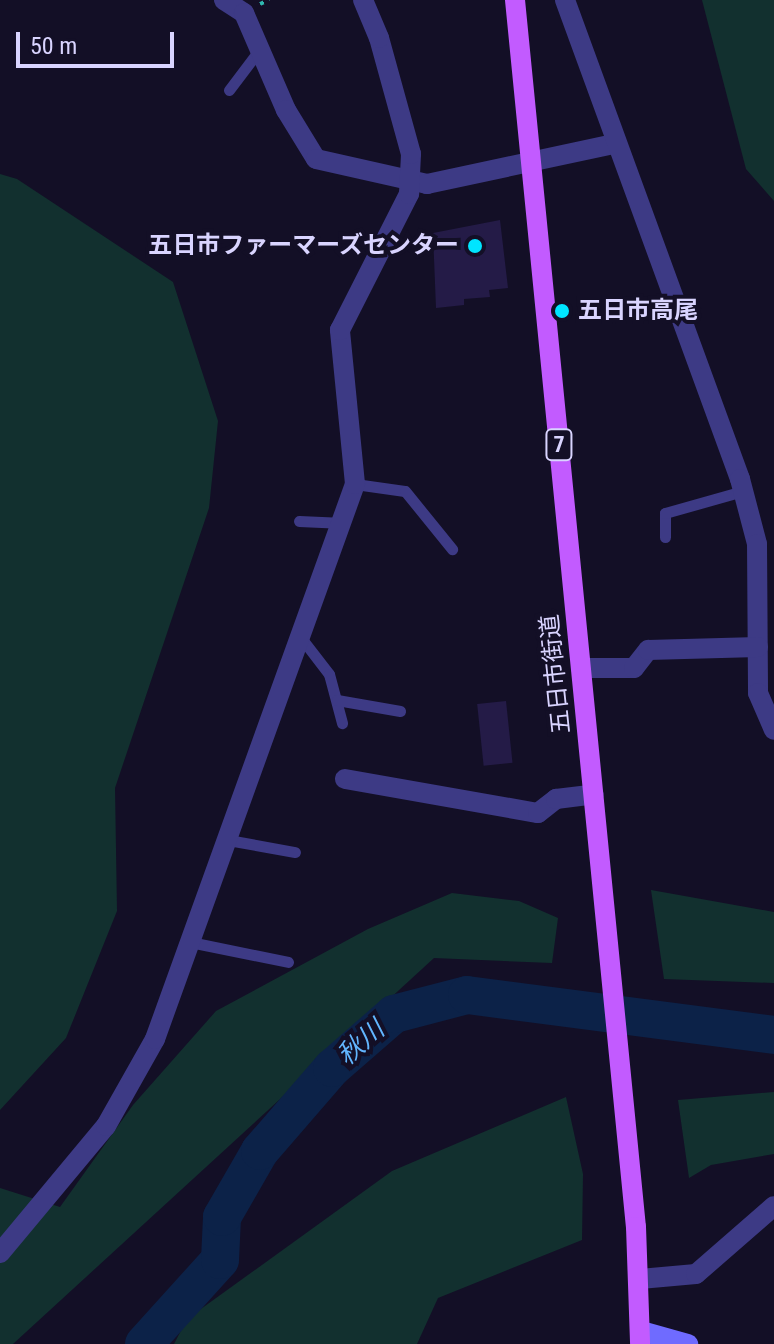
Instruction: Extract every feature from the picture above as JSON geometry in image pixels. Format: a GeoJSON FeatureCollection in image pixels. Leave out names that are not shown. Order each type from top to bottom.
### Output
{"type":"FeatureCollection","features":[{"type":"Feature","properties":{"kind":"main road","name":"五日市街道"},"geometry":{"type":"LineString","coordinates":[[515,0],[636,1227],[640,1338]]}},
{"type":"Feature","properties":{"kind":"main road"},"geometry":{"type":"LineString","coordinates":[[640,1338],[688,1344]]}},
{"type":"Feature","properties":{"kind":"street"},"geometry":{"type":"LineString","coordinates":[[224,0],[244,13],[286,110],[316,159],[427,184],[614,144]]}},
{"type":"Feature","properties":{"kind":"street"},"geometry":{"type":"LineString","coordinates":[[0,1253],[106,1126],[155,1039],[344,523],[355,484],[340,330],[389,241],[409,194],[411,154],[402,116],[363,0]]}},
{"type":"Feature","properties":{"kind":"street"},"geometry":{"type":"LineString","coordinates":[[565,0],[614,144],[743,491],[757,544],[758,693],[774,730]]}},
{"type":"Feature","properties":{"kind":"street"},"geometry":{"type":"LineString","coordinates":[[581,668],[634,668],[648,650],[758,647]]}},
{"type":"Feature","properties":{"kind":"street"},"geometry":{"type":"LineString","coordinates":[[345,779],[538,813],[556,799],[594,794]]}},
{"type":"Feature","properties":{"kind":"street"},"geometry":{"type":"LineString","coordinates":[[640,1279],[688,1277],[702,1270],[774,1206]]}},
{"type":"Feature","properties":{"kind":"lane"},"geometry":{"type":"LineString","coordinates":[[229,90],[261,48]]}},
{"type":"Feature","properties":{"kind":"lane"},"geometry":{"type":"LineString","coordinates":[[355,484],[405,491],[452,549]]}},
{"type":"Feature","properties":{"kind":"lane"},"geometry":{"type":"LineString","coordinates":[[665,537],[665,513],[743,491]]}},
{"type":"Feature","properties":{"kind":"lane"},"geometry":{"type":"LineString","coordinates":[[299,521],[344,523]]}},
{"type":"Feature","properties":{"kind":"lane"},"geometry":{"type":"LineString","coordinates":[[302,639],[329,674],[342,723]]}},
{"type":"Feature","properties":{"kind":"lane"},"geometry":{"type":"LineString","coordinates":[[337,700],[400,711]]}},
{"type":"Feature","properties":{"kind":"lane"},"geometry":{"type":"LineString","coordinates":[[228,840],[295,852]]}},
{"type":"Feature","properties":{"kind":"lane"},"geometry":{"type":"LineString","coordinates":[[190,942],[288,962]]}},
{"type":"Feature","properties":{"kind":"green space"},"geometry":{"type":"Polygon","coordinates":[[[702,0],[774,0],[774,201],[746,169],[702,0]]]}},
{"type":"Feature","properties":{"kind":"green space"},"geometry":{"type":"Polygon","coordinates":[[[0,174],[17,179],[173,282],[218,421],[209,508],[115,788],[117,911],[66,1038],[0,1110],[0,174]]]}},
{"type":"Feature","properties":{"kind":"green space"},"geometry":{"type":"Polygon","coordinates":[[[651,890],[774,912],[774,983],[664,979],[651,890]]]}},
{"type":"Feature","properties":{"kind":"green space"},"geometry":{"type":"Polygon","coordinates":[[[452,893],[519,901],[558,918],[552,963],[434,958],[13,1344],[0,1344],[0,1188],[60,1207],[133,1105],[216,1011],[368,929],[452,893]]]}},
{"type":"Feature","properties":{"kind":"green space"},"geometry":{"type":"Polygon","coordinates":[[[774,1092],[774,1154],[711,1165],[689,1178],[678,1100],[774,1092]]]}},
{"type":"Feature","properties":{"kind":"green space"},"geometry":{"type":"Polygon","coordinates":[[[566,1097],[583,1174],[582,1240],[438,1298],[417,1344],[174,1344],[187,1319],[392,1171],[566,1097]]]}},
{"type":"Feature","properties":{"kind":"building"},"geometry":{"type":"Polygon","coordinates":[[[500,220],[508,288],[489,290],[490,297],[464,299],[464,305],[436,308],[433,233],[500,220]]]}},
{"type":"Feature","properties":{"kind":"building"},"geometry":{"type":"Polygon","coordinates":[[[506,701],[512,763],[484,766],[477,704],[506,701]]]}},
{"type":"Feature","properties":{"kind":"waterway","name":"秋川"},"geometry":{"type":"LineString","coordinates":[[144,1344],[220,1260],[222,1217],[260,1151],[332,1068],[394,1014],[467,995],[774,1035]]}},
{"type":"Feature","properties":{"kind":"place","name":"五日市ファーマーズセンター"},"geometry":{"type":"Point","coordinates":[475,246]}},
{"type":"Feature","properties":{"kind":"place","name":"五日市高尾"},"geometry":{"type":"Point","coordinates":[562,311]}}]}
